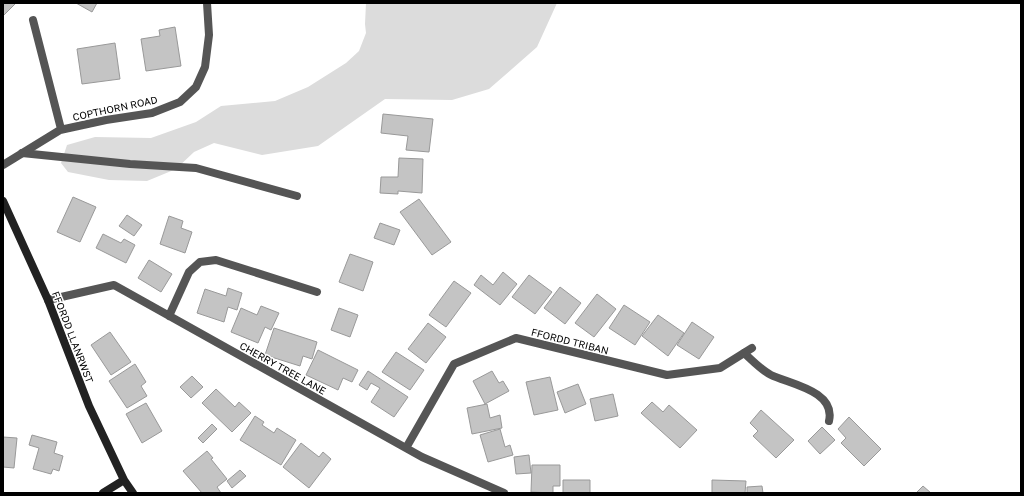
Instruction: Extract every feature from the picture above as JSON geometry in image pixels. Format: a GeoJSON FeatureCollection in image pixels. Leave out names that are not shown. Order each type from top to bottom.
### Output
{"type":"FeatureCollection","features":[{"type":"Feature","properties":{"kind":"main road","name":"FFORDD LLANRWST"},"geometry":{"type":"LineString","coordinates":[[3,201],[48,300],[89,406],[124,480],[133,493]]}},
{"type":"Feature","properties":{"kind":"main road"},"geometry":{"type":"LineString","coordinates":[[103,493],[124,480]]}},
{"type":"Feature","properties":{"kind":"street","name":"COPTHORN ROAD"},"geometry":{"type":"LineString","coordinates":[[3,165],[61,130],[106,120],[152,113],[180,102],[196,87],[205,67],[209,35],[208,3]]}},
{"type":"Feature","properties":{"kind":"street"},"geometry":{"type":"LineString","coordinates":[[33,20],[61,130]]}},
{"type":"Feature","properties":{"kind":"street"},"geometry":{"type":"LineString","coordinates":[[22,153],[130,164],[196,168],[297,196]]}},
{"type":"Feature","properties":{"kind":"street"},"geometry":{"type":"LineString","coordinates":[[169,316],[189,272],[200,262],[216,260],[317,292]]}},
{"type":"Feature","properties":{"kind":"street","name":"CHERRY TREE LANE"},"geometry":{"type":"LineString","coordinates":[[48,300],[114,285],[422,457],[504,493]]}},
{"type":"Feature","properties":{"kind":"street","name":"FFORDD TRIBAN"},"geometry":{"type":"LineString","coordinates":[[406,448],[454,364],[516,338],[667,375],[720,368],[752,348]]}},
{"type":"Feature","properties":{"kind":"street"},"geometry":{"type":"LineString","coordinates":[[744,353],[769,374],[814,392],[827,404],[831,414],[829,421]]}},
{"type":"Feature","properties":{"kind":"shaded area"},"geometry":{"type":"Polygon","coordinates":[[[366,3],[557,3],[537,47],[489,89],[452,100],[385,99],[318,146],[262,155],[214,143],[194,152],[176,169],[147,181],[109,180],[68,172],[61,163],[67,145],[95,137],[151,138],[196,122],[221,106],[275,101],[308,87],[346,63],[359,51],[366,33],[366,3]]]}},
{"type":"Feature","properties":{"kind":"building"},"geometry":{"type":"Polygon","coordinates":[[[3,3],[16,3],[3,16],[3,3]]]}},
{"type":"Feature","properties":{"kind":"building"},"geometry":{"type":"Polygon","coordinates":[[[76,3],[97,3],[92,12],[76,3]]]}},
{"type":"Feature","properties":{"kind":"building"},"geometry":{"type":"Polygon","coordinates":[[[175,27],[181,66],[146,71],[141,39],[160,36],[159,30],[175,27]]]}},
{"type":"Feature","properties":{"kind":"building"},"geometry":{"type":"Polygon","coordinates":[[[115,43],[120,79],[82,84],[77,49],[115,43]]]}},
{"type":"Feature","properties":{"kind":"building"},"geometry":{"type":"Polygon","coordinates":[[[383,114],[433,119],[429,152],[406,150],[408,136],[381,133],[383,114]]]}},
{"type":"Feature","properties":{"kind":"building"},"geometry":{"type":"Polygon","coordinates":[[[399,158],[423,159],[422,193],[398,191],[398,194],[380,193],[381,177],[398,177],[399,158]]]}},
{"type":"Feature","properties":{"kind":"building"},"geometry":{"type":"Polygon","coordinates":[[[73,197],[96,207],[80,242],[57,232],[73,197]]]}},
{"type":"Feature","properties":{"kind":"building"},"geometry":{"type":"Polygon","coordinates":[[[419,199],[451,242],[432,255],[400,212],[419,199]]]}},
{"type":"Feature","properties":{"kind":"building"},"geometry":{"type":"Polygon","coordinates":[[[127,215],[142,225],[134,236],[119,226],[127,215]]]}},
{"type":"Feature","properties":{"kind":"building"},"geometry":{"type":"Polygon","coordinates":[[[169,216],[183,221],[181,228],[192,232],[185,253],[160,244],[169,216]]]}},
{"type":"Feature","properties":{"kind":"building"},"geometry":{"type":"Polygon","coordinates":[[[380,223],[400,230],[394,245],[374,238],[380,223]]]}},
{"type":"Feature","properties":{"kind":"building"},"geometry":{"type":"Polygon","coordinates":[[[103,234],[121,243],[124,239],[135,245],[126,263],[96,248],[103,234]]]}},
{"type":"Feature","properties":{"kind":"building"},"geometry":{"type":"Polygon","coordinates":[[[350,254],[373,262],[363,291],[339,282],[350,254]]]}},
{"type":"Feature","properties":{"kind":"building"},"geometry":{"type":"Polygon","coordinates":[[[149,260],[172,274],[161,292],[138,278],[149,260]]]}},
{"type":"Feature","properties":{"kind":"building"},"geometry":{"type":"Polygon","coordinates":[[[503,272],[517,284],[500,305],[474,285],[481,275],[493,285],[503,272]]]}},
{"type":"Feature","properties":{"kind":"building"},"geometry":{"type":"Polygon","coordinates":[[[529,275],[552,292],[535,314],[512,297],[529,275]]]}},
{"type":"Feature","properties":{"kind":"building"},"geometry":{"type":"Polygon","coordinates":[[[454,281],[471,293],[446,327],[429,315],[454,281]]]}},
{"type":"Feature","properties":{"kind":"building"},"geometry":{"type":"Polygon","coordinates":[[[560,287],[581,303],[565,324],[544,308],[560,287]]]}},
{"type":"Feature","properties":{"kind":"building"},"geometry":{"type":"Polygon","coordinates":[[[228,288],[242,293],[237,310],[228,307],[224,322],[197,313],[205,289],[226,296],[228,288]]]}},
{"type":"Feature","properties":{"kind":"building"},"geometry":{"type":"Polygon","coordinates":[[[597,294],[616,309],[594,337],[575,323],[597,294]]]}},
{"type":"Feature","properties":{"kind":"building"},"geometry":{"type":"Polygon","coordinates":[[[624,305],[650,322],[635,345],[609,328],[624,305]]]}},
{"type":"Feature","properties":{"kind":"building"},"geometry":{"type":"Polygon","coordinates":[[[261,306],[279,313],[271,330],[265,327],[258,343],[231,332],[241,308],[257,315],[261,306]]]}},
{"type":"Feature","properties":{"kind":"building"},"geometry":{"type":"Polygon","coordinates":[[[339,308],[358,315],[350,337],[331,330],[339,308]]]}},
{"type":"Feature","properties":{"kind":"building"},"geometry":{"type":"Polygon","coordinates":[[[658,315],[684,333],[668,356],[642,336],[658,315]]]}},
{"type":"Feature","properties":{"kind":"building"},"geometry":{"type":"Polygon","coordinates":[[[692,322],[714,337],[699,359],[677,345],[692,322]]]}},
{"type":"Feature","properties":{"kind":"building"},"geometry":{"type":"Polygon","coordinates":[[[428,323],[446,337],[426,363],[408,349],[428,323]]]}},
{"type":"Feature","properties":{"kind":"building"},"geometry":{"type":"Polygon","coordinates":[[[274,328],[317,342],[312,359],[303,356],[300,366],[265,355],[274,328]]]}},
{"type":"Feature","properties":{"kind":"building"},"geometry":{"type":"Polygon","coordinates":[[[110,332],[131,362],[111,375],[91,345],[110,332]]]}},
{"type":"Feature","properties":{"kind":"building"},"geometry":{"type":"Polygon","coordinates":[[[318,350],[358,370],[352,382],[343,378],[338,390],[306,375],[318,350]]]}},
{"type":"Feature","properties":{"kind":"building"},"geometry":{"type":"Polygon","coordinates":[[[396,352],[424,370],[410,390],[382,372],[396,352]]]}},
{"type":"Feature","properties":{"kind":"building"},"geometry":{"type":"Polygon","coordinates":[[[135,364],[146,382],[141,386],[147,396],[127,408],[109,381],[135,364]]]}},
{"type":"Feature","properties":{"kind":"building"},"geometry":{"type":"Polygon","coordinates":[[[368,371],[408,397],[394,417],[371,402],[380,388],[371,383],[367,390],[359,385],[368,371]]]}},
{"type":"Feature","properties":{"kind":"building"},"geometry":{"type":"Polygon","coordinates":[[[492,371],[499,383],[503,381],[509,391],[485,404],[473,381],[492,371]]]}},
{"type":"Feature","properties":{"kind":"building"},"geometry":{"type":"Polygon","coordinates":[[[192,376],[203,387],[191,398],[180,387],[192,376]]]}},
{"type":"Feature","properties":{"kind":"building"},"geometry":{"type":"Polygon","coordinates":[[[550,377],[558,410],[534,415],[526,382],[550,377]]]}},
{"type":"Feature","properties":{"kind":"building"},"geometry":{"type":"Polygon","coordinates":[[[578,384],[586,404],[565,413],[557,392],[578,384]]]}},
{"type":"Feature","properties":{"kind":"building"},"geometry":{"type":"Polygon","coordinates":[[[216,389],[235,407],[239,402],[251,413],[232,432],[202,403],[216,389]]]}},
{"type":"Feature","properties":{"kind":"building"},"geometry":{"type":"Polygon","coordinates":[[[613,394],[618,416],[595,421],[590,399],[613,394]]]}},
{"type":"Feature","properties":{"kind":"building"},"geometry":{"type":"Polygon","coordinates":[[[652,402],[663,412],[669,405],[697,430],[680,448],[641,413],[652,402]]]}},
{"type":"Feature","properties":{"kind":"building"},"geometry":{"type":"Polygon","coordinates":[[[146,403],[162,431],[142,443],[126,414],[146,403]]]}},
{"type":"Feature","properties":{"kind":"building"},"geometry":{"type":"Polygon","coordinates":[[[487,404],[490,418],[500,415],[502,428],[472,434],[467,408],[487,404]]]}},
{"type":"Feature","properties":{"kind":"building"},"geometry":{"type":"Polygon","coordinates":[[[761,410],[794,440],[776,458],[753,436],[758,431],[750,423],[761,410]]]}},
{"type":"Feature","properties":{"kind":"building"},"geometry":{"type":"Polygon","coordinates":[[[255,416],[264,422],[262,425],[274,433],[277,428],[296,440],[281,465],[240,440],[255,416]]]}},
{"type":"Feature","properties":{"kind":"building"},"geometry":{"type":"Polygon","coordinates":[[[849,417],[881,449],[864,466],[841,443],[846,438],[838,429],[849,417]]]}},
{"type":"Feature","properties":{"kind":"building"},"geometry":{"type":"Polygon","coordinates":[[[212,424],[217,429],[203,443],[198,438],[212,424]]]}},
{"type":"Feature","properties":{"kind":"building"},"geometry":{"type":"Polygon","coordinates":[[[822,427],[835,440],[820,454],[808,441],[822,427]]]}},
{"type":"Feature","properties":{"kind":"building"},"geometry":{"type":"Polygon","coordinates":[[[500,429],[505,447],[510,445],[513,455],[488,462],[480,435],[500,429]]]}},
{"type":"Feature","properties":{"kind":"building"},"geometry":{"type":"Polygon","coordinates":[[[32,435],[57,442],[54,453],[63,456],[59,471],[53,469],[51,474],[33,469],[39,448],[29,445],[32,435]]]}},
{"type":"Feature","properties":{"kind":"building"},"geometry":{"type":"Polygon","coordinates":[[[3,437],[17,438],[14,468],[3,467],[3,437]]]}},
{"type":"Feature","properties":{"kind":"building"},"geometry":{"type":"Polygon","coordinates":[[[301,443],[319,457],[323,452],[331,459],[309,488],[283,467],[301,443]]]}},
{"type":"Feature","properties":{"kind":"building"},"geometry":{"type":"Polygon","coordinates":[[[207,451],[213,458],[211,459],[227,479],[217,487],[221,493],[202,493],[183,471],[207,451]]]}},
{"type":"Feature","properties":{"kind":"building"},"geometry":{"type":"Polygon","coordinates":[[[529,455],[531,473],[516,474],[514,457],[529,455]]]}},
{"type":"Feature","properties":{"kind":"building"},"geometry":{"type":"Polygon","coordinates":[[[532,465],[560,465],[560,486],[553,486],[553,493],[531,492],[532,465]]]}},
{"type":"Feature","properties":{"kind":"building"},"geometry":{"type":"Polygon","coordinates":[[[240,470],[246,476],[232,488],[227,481],[240,470]]]}},
{"type":"Feature","properties":{"kind":"building"},"geometry":{"type":"Polygon","coordinates":[[[563,480],[590,480],[590,493],[563,493],[563,480]]]}},
{"type":"Feature","properties":{"kind":"building"},"geometry":{"type":"Polygon","coordinates":[[[712,480],[746,481],[745,493],[712,493],[712,480]]]}},
{"type":"Feature","properties":{"kind":"building"},"geometry":{"type":"Polygon","coordinates":[[[762,486],[763,493],[747,493],[747,487],[762,486]]]}},
{"type":"Feature","properties":{"kind":"building"},"geometry":{"type":"Polygon","coordinates":[[[923,486],[931,493],[916,493],[923,486]]]}}]}
